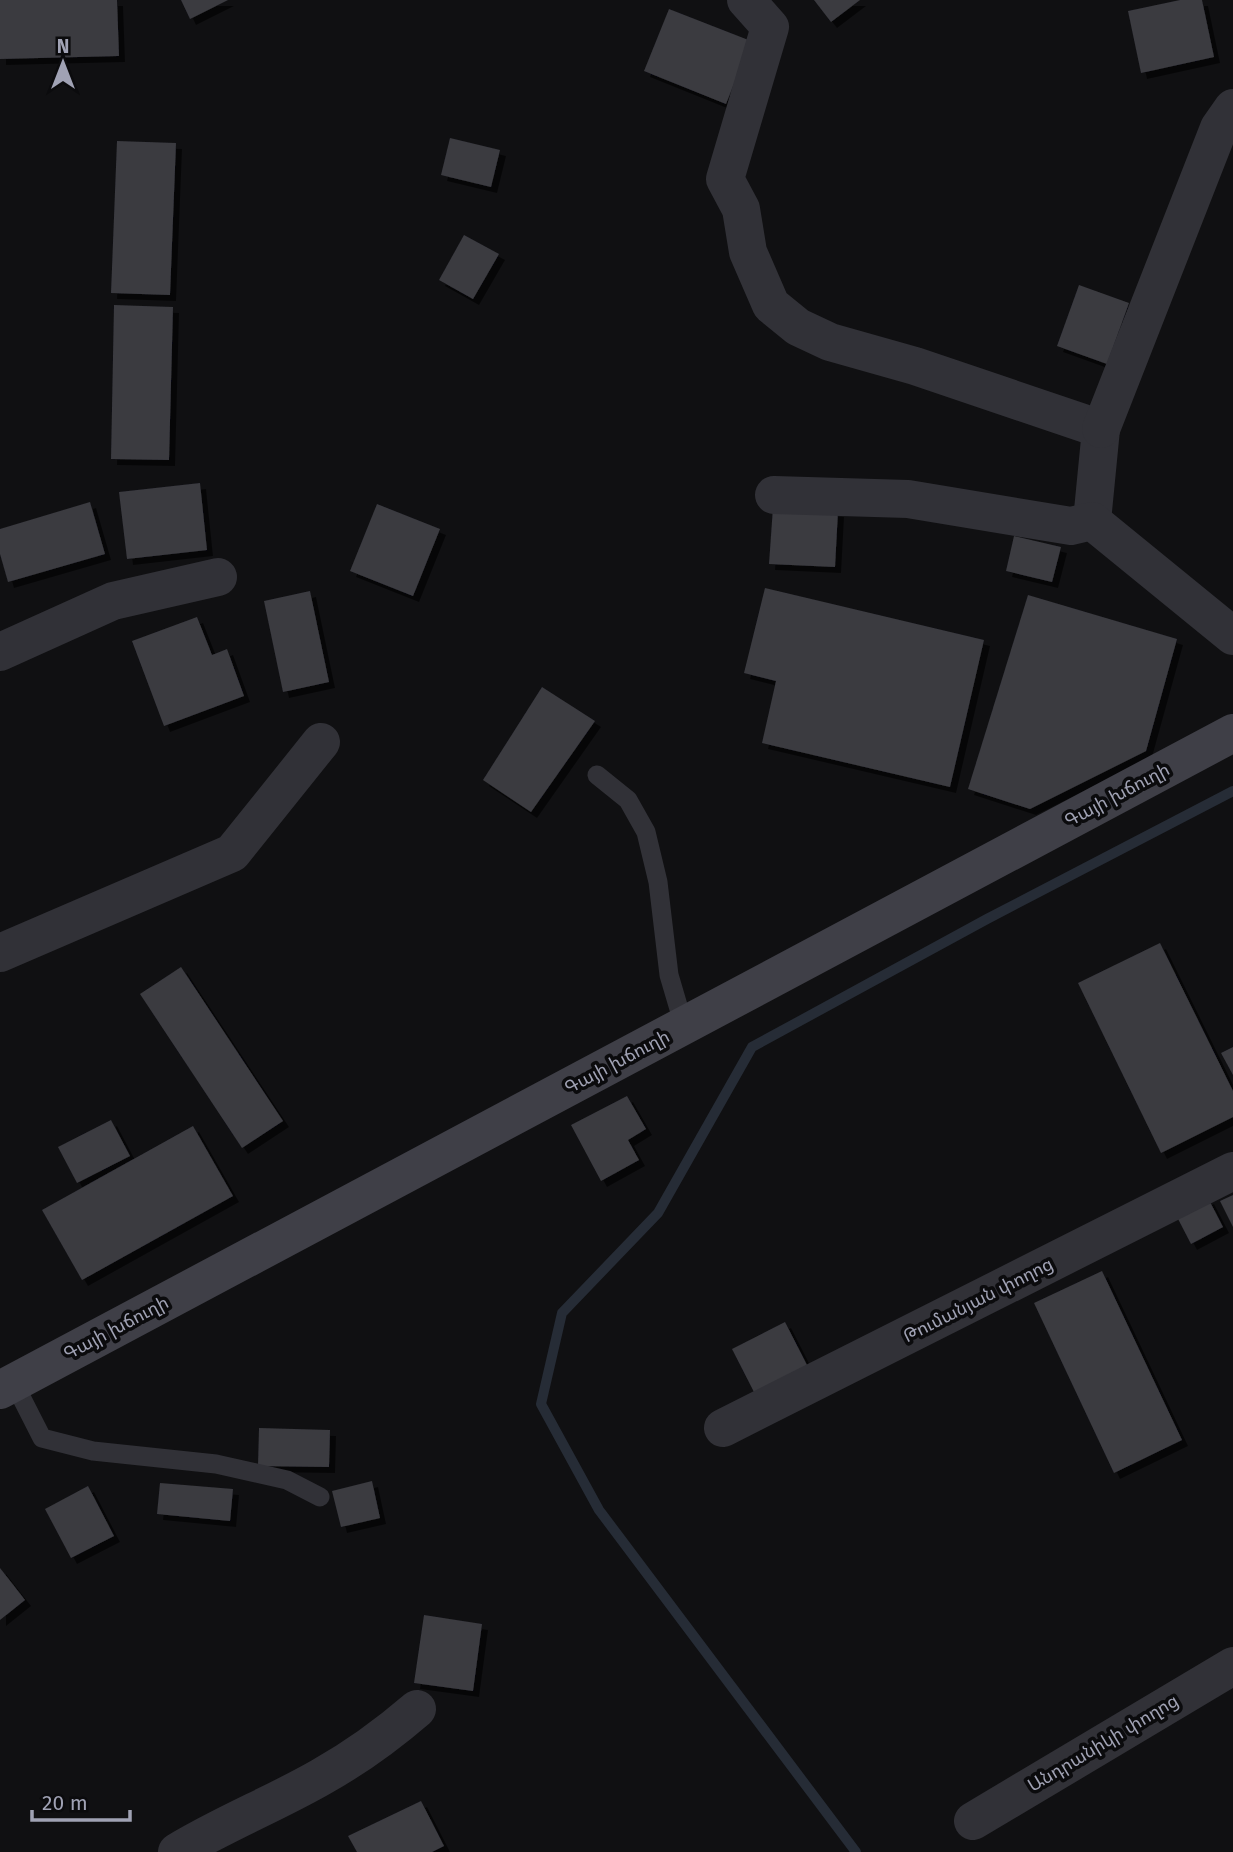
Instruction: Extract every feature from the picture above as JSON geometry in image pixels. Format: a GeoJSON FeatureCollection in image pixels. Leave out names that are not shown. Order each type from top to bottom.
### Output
{"type":"FeatureCollection","features":[{"type":"Feature","properties":{"kind":"main road","name":"Գայի խճուղի"},"geometry":{"type":"LineString","coordinates":[[7,1386],[1233,733]]}},
{"type":"Feature","properties":{"kind":"street"},"geometry":{"type":"LineString","coordinates":[[746,0],[770,27],[725,178],[741,209],[748,252],[771,305],[798,327],[831,342],[915,366],[1101,429]]}},
{"type":"Feature","properties":{"kind":"street"},"geometry":{"type":"LineString","coordinates":[[1092,521],[1101,429],[1219,128],[1233,108]]}},
{"type":"Feature","properties":{"kind":"street"},"geometry":{"type":"LineString","coordinates":[[774,495],[908,499],[1071,526],[1092,521]]}},
{"type":"Feature","properties":{"kind":"street"},"geometry":{"type":"LineString","coordinates":[[1092,521],[1233,636]]}},
{"type":"Feature","properties":{"kind":"street"},"geometry":{"type":"LineString","coordinates":[[0,653],[113,601],[218,577]]}},
{"type":"Feature","properties":{"kind":"street"},"geometry":{"type":"LineString","coordinates":[[0,953],[232,853],[321,742]]}},
{"type":"Feature","properties":{"kind":"street","name":"Թումանյան փողոց"},"geometry":{"type":"LineString","coordinates":[[723,1429],[1233,1171]]}},
{"type":"Feature","properties":{"kind":"street","name":"Անդրանիկի փողոց"},"geometry":{"type":"LineString","coordinates":[[973,1821],[1233,1666]]}},
{"type":"Feature","properties":{"kind":"street"},"geometry":{"type":"LineString","coordinates":[[177,1852],[322,1777],[391,1731],[417,1709]]}},
{"type":"Feature","properties":{"kind":"lane"},"geometry":{"type":"LineString","coordinates":[[597,775],[628,800],[646,832],[658,882],[668,975],[684,1026]]}},
{"type":"Feature","properties":{"kind":"lane"},"geometry":{"type":"LineString","coordinates":[[7,1386],[42,1438],[93,1451],[216,1464],[287,1480],[320,1497]]}},
{"type":"Feature","properties":{"kind":"building"},"geometry":{"type":"Polygon","coordinates":[[[0,0],[117,0],[119,56],[0,59],[0,0]]]}},
{"type":"Feature","properties":{"kind":"building"},"geometry":{"type":"Polygon","coordinates":[[[181,0],[228,0],[190,19],[181,0]]]}},
{"type":"Feature","properties":{"kind":"building"},"geometry":{"type":"Polygon","coordinates":[[[814,0],[860,0],[831,22],[814,0]]]}},
{"type":"Feature","properties":{"kind":"building"},"geometry":{"type":"Polygon","coordinates":[[[1180,0],[1202,0],[1214,57],[1141,73],[1128,11],[1180,0]]]}},
{"type":"Feature","properties":{"kind":"building"},"geometry":{"type":"Polygon","coordinates":[[[669,9],[751,41],[726,104],[644,71],[669,9]]]}},
{"type":"Feature","properties":{"kind":"building"},"geometry":{"type":"Polygon","coordinates":[[[450,138],[500,150],[491,187],[441,175],[450,138]]]}},
{"type":"Feature","properties":{"kind":"building"},"geometry":{"type":"Polygon","coordinates":[[[117,141],[176,143],[170,295],[111,293],[117,141]]]}},
{"type":"Feature","properties":{"kind":"building"},"geometry":{"type":"Polygon","coordinates":[[[464,235],[499,254],[473,299],[439,280],[464,235]]]}},
{"type":"Feature","properties":{"kind":"building"},"geometry":{"type":"Polygon","coordinates":[[[1079,285],[1129,303],[1107,364],[1057,346],[1079,285]]]}},
{"type":"Feature","properties":{"kind":"building"},"geometry":{"type":"Polygon","coordinates":[[[114,305],[173,307],[169,460],[111,459],[114,305]]]}},
{"type":"Feature","properties":{"kind":"building"},"geometry":{"type":"Polygon","coordinates":[[[200,483],[207,550],[127,559],[119,492],[200,483]]]}},
{"type":"Feature","properties":{"kind":"building"},"geometry":{"type":"Polygon","coordinates":[[[90,502],[105,554],[8,582],[0,554],[0,529],[90,502]]]}},
{"type":"Feature","properties":{"kind":"building"},"geometry":{"type":"Polygon","coordinates":[[[377,504],[440,529],[413,596],[350,571],[377,504]]]}},
{"type":"Feature","properties":{"kind":"building"},"geometry":{"type":"Polygon","coordinates":[[[773,507],[838,511],[835,567],[769,564],[773,507]]]}},
{"type":"Feature","properties":{"kind":"building"},"geometry":{"type":"Polygon","coordinates":[[[1014,536],[1061,547],[1052,582],[1006,571],[1014,536]]]}},
{"type":"Feature","properties":{"kind":"building"},"geometry":{"type":"Polygon","coordinates":[[[765,588],[984,640],[950,787],[762,743],[776,681],[744,673],[765,588]]]}},
{"type":"Feature","properties":{"kind":"building"},"geometry":{"type":"Polygon","coordinates":[[[310,591],[329,682],[283,692],[264,601],[310,591]]]}},
{"type":"Feature","properties":{"kind":"building"},"geometry":{"type":"Polygon","coordinates":[[[1028,595],[1177,639],[1146,751],[1030,809],[968,789],[1028,595]]]}},
{"type":"Feature","properties":{"kind":"building"},"geometry":{"type":"Polygon","coordinates":[[[197,617],[212,655],[227,649],[244,696],[164,726],[132,641],[197,617]]]}},
{"type":"Feature","properties":{"kind":"building"},"geometry":{"type":"Polygon","coordinates":[[[542,687],[595,721],[531,812],[483,780],[542,687]]]}},
{"type":"Feature","properties":{"kind":"building"},"geometry":{"type":"Polygon","coordinates":[[[1160,943],[1233,1091],[1233,1117],[1161,1153],[1078,983],[1160,943]]]}},
{"type":"Feature","properties":{"kind":"building"},"geometry":{"type":"Polygon","coordinates":[[[181,967],[283,1121],[242,1148],[140,994],[181,967]]]}},
{"type":"Feature","properties":{"kind":"building"},"geometry":{"type":"Polygon","coordinates":[[[1233,1047],[1233,1075],[1221,1053],[1233,1047]]]}},
{"type":"Feature","properties":{"kind":"building"},"geometry":{"type":"Polygon","coordinates":[[[627,1096],[646,1129],[628,1140],[639,1160],[601,1181],[571,1125],[627,1096]]]}},
{"type":"Feature","properties":{"kind":"building"},"geometry":{"type":"Polygon","coordinates":[[[111,1120],[130,1156],[77,1183],[58,1147],[111,1120]]]}},
{"type":"Feature","properties":{"kind":"building"},"geometry":{"type":"Polygon","coordinates":[[[193,1126],[233,1196],[82,1280],[42,1210],[193,1126]]]}},
{"type":"Feature","properties":{"kind":"building"},"geometry":{"type":"Polygon","coordinates":[[[1233,1195],[1233,1227],[1220,1201],[1233,1195]]]}},
{"type":"Feature","properties":{"kind":"building"},"geometry":{"type":"Polygon","coordinates":[[[1208,1198],[1223,1227],[1191,1244],[1176,1215],[1208,1198]]]}},
{"type":"Feature","properties":{"kind":"building"},"geometry":{"type":"Polygon","coordinates":[[[1102,1271],[1182,1440],[1114,1473],[1034,1303],[1102,1271]]]}},
{"type":"Feature","properties":{"kind":"building"},"geometry":{"type":"Polygon","coordinates":[[[785,1322],[808,1367],[755,1394],[732,1349],[785,1322]]]}},
{"type":"Feature","properties":{"kind":"building"},"geometry":{"type":"Polygon","coordinates":[[[259,1428],[330,1430],[329,1467],[258,1466],[259,1428]]]}},
{"type":"Feature","properties":{"kind":"building"},"geometry":{"type":"Polygon","coordinates":[[[372,1481],[380,1518],[341,1527],[332,1491],[372,1481]]]}},
{"type":"Feature","properties":{"kind":"building"},"geometry":{"type":"Polygon","coordinates":[[[160,1483],[233,1489],[230,1521],[157,1514],[160,1483]]]}},
{"type":"Feature","properties":{"kind":"building"},"geometry":{"type":"Polygon","coordinates":[[[88,1486],[114,1536],[71,1558],[45,1509],[88,1486]]]}},
{"type":"Feature","properties":{"kind":"building"},"geometry":{"type":"Polygon","coordinates":[[[0,1568],[25,1600],[0,1620],[0,1568]]]}},
{"type":"Feature","properties":{"kind":"building"},"geometry":{"type":"Polygon","coordinates":[[[424,1615],[482,1624],[473,1691],[414,1683],[424,1615]]]}},
{"type":"Feature","properties":{"kind":"building"},"geometry":{"type":"Polygon","coordinates":[[[421,1801],[444,1846],[432,1852],[357,1852],[348,1836],[421,1801]]]}},
{"type":"Feature","properties":{"kind":"waterway"},"geometry":{"type":"LineString","coordinates":[[856,1852],[599,1510],[541,1404],[562,1313],[658,1213],[752,1047],[987,919],[1233,791]]}}]}
